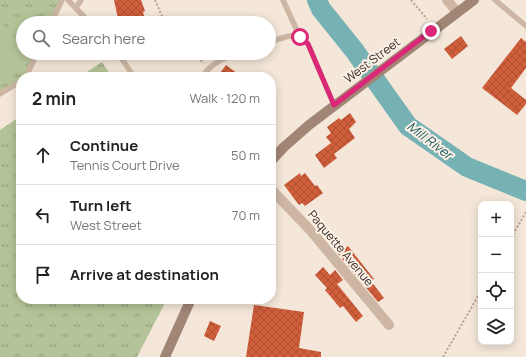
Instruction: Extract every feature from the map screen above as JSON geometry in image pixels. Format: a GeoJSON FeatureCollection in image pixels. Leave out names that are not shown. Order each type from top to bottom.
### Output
{"type":"FeatureCollection","features":[{"type":"Feature","properties":{"kind":"main road","name":"West Street"},"geometry":{"type":"LineString","coordinates":[[276,156],[297,135],[334,105],[474,0]]}},
{"type":"Feature","properties":{"kind":"main road"},"geometry":{"type":"LineString","coordinates":[[165,357],[189,304]]}},
{"type":"Feature","properties":{"kind":"street"},"geometry":{"type":"LineString","coordinates":[[446,0],[457,12]]}},
{"type":"Feature","properties":{"kind":"street","name":"Paquette Avenue"},"geometry":{"type":"LineString","coordinates":[[276,194],[311,231],[389,325]]}},
{"type":"Feature","properties":{"kind":"lane"},"geometry":{"type":"LineString","coordinates":[[54,16],[62,0]]}},
{"type":"Feature","properties":{"kind":"lane"},"geometry":{"type":"LineString","coordinates":[[68,0],[83,16]]}},
{"type":"Feature","properties":{"kind":"lane"},"geometry":{"type":"LineString","coordinates":[[76,8],[81,0]]}},
{"type":"Feature","properties":{"kind":"lane"},"geometry":{"type":"LineString","coordinates":[[283,0],[300,37],[308,44],[334,105]]}},
{"type":"Feature","properties":{"kind":"lane"},"geometry":{"type":"LineString","coordinates":[[495,0],[526,26]]}},
{"type":"Feature","properties":{"kind":"lane"},"geometry":{"type":"LineString","coordinates":[[276,40],[289,36],[300,37]]}},
{"type":"Feature","properties":{"kind":"lane"},"geometry":{"type":"LineString","coordinates":[[28,72],[34,60]]}},
{"type":"Feature","properties":{"kind":"lane"},"geometry":{"type":"LineString","coordinates":[[123,60],[131,72]]}},
{"type":"Feature","properties":{"kind":"lane"},"geometry":{"type":"LineString","coordinates":[[206,72],[220,60]]}},
{"type":"Feature","properties":{"kind":"lane"},"geometry":{"type":"LineString","coordinates":[[0,94],[16,83]]}},
{"type":"Feature","properties":{"kind":"path"},"geometry":{"type":"LineString","coordinates":[[154,0],[162,16]]}},
{"type":"Feature","properties":{"kind":"path"},"geometry":{"type":"LineString","coordinates":[[411,0],[427,19]]}},
{"type":"Feature","properties":{"kind":"path"},"geometry":{"type":"LineString","coordinates":[[199,60],[209,68]]}},
{"type":"Feature","properties":{"kind":"path"},"geometry":{"type":"LineString","coordinates":[[512,237],[526,212]]}},
{"type":"Feature","properties":{"kind":"path"},"geometry":{"type":"LineString","coordinates":[[444,357],[478,296]]}},
{"type":"Feature","properties":{"kind":"green space"},"geometry":{"type":"Polygon","coordinates":[[[0,0],[62,0],[54,16],[16,16],[16,60],[34,60],[28,72],[16,72],[16,84],[0,94],[0,0]]]}},
{"type":"Feature","properties":{"kind":"green space"},"geometry":{"type":"Polygon","coordinates":[[[0,21],[16,45],[16,60],[27,61],[21,67],[0,81],[0,21]]]}},
{"type":"Feature","properties":{"kind":"green space"},"geometry":{"type":"Polygon","coordinates":[[[102,62],[109,72],[87,72],[102,62]]]}},
{"type":"Feature","properties":{"kind":"green space"},"geometry":{"type":"Polygon","coordinates":[[[16,119],[16,304],[164,304],[137,357],[0,357],[0,130],[16,119]]]}},
{"type":"Feature","properties":{"kind":"building"},"geometry":{"type":"Polygon","coordinates":[[[114,0],[141,0],[145,11],[143,12],[144,16],[117,16],[114,0]]]}},
{"type":"Feature","properties":{"kind":"building"},"geometry":{"type":"Polygon","coordinates":[[[461,36],[468,46],[452,59],[444,49],[461,36]]]}},
{"type":"Feature","properties":{"kind":"building"},"geometry":{"type":"Polygon","coordinates":[[[521,38],[526,42],[526,68],[511,88],[526,100],[526,104],[517,115],[482,88],[521,38]]]}},
{"type":"Feature","properties":{"kind":"building"},"geometry":{"type":"Polygon","coordinates":[[[226,65],[235,72],[221,72],[226,65]]]}},
{"type":"Feature","properties":{"kind":"building"},"geometry":{"type":"Polygon","coordinates":[[[350,113],[356,122],[349,129],[355,138],[334,154],[337,158],[324,168],[315,155],[331,143],[326,137],[331,133],[327,127],[339,118],[341,120],[350,113]]]}},
{"type":"Feature","properties":{"kind":"building"},"geometry":{"type":"Polygon","coordinates":[[[300,173],[301,176],[305,173],[315,186],[317,185],[323,193],[305,206],[302,203],[299,205],[284,185],[300,173]]]}},
{"type":"Feature","properties":{"kind":"building"},"geometry":{"type":"Polygon","coordinates":[[[348,246],[374,279],[371,281],[384,298],[378,302],[338,254],[348,246]]]}},
{"type":"Feature","properties":{"kind":"building"},"geometry":{"type":"Polygon","coordinates":[[[323,267],[330,275],[335,270],[343,280],[337,284],[363,316],[356,322],[343,306],[340,308],[325,290],[327,288],[315,275],[323,267]]]}},
{"type":"Feature","properties":{"kind":"building"},"geometry":{"type":"Polygon","coordinates":[[[254,305],[304,312],[299,348],[321,352],[321,357],[246,357],[254,305]]]}},
{"type":"Feature","properties":{"kind":"building"},"geometry":{"type":"Polygon","coordinates":[[[210,321],[221,326],[214,341],[204,336],[210,321]]]}},
{"type":"Feature","properties":{"kind":"waterway","name":"Mill River"},"geometry":{"type":"LineString","coordinates":[[317,0],[321,9],[354,50],[408,126],[467,167],[526,191]]}},
{"type":"Feature","properties":{"kind":"route"},"geometry":{"type":"LineString","coordinates":[[300,37],[308,44],[334,105],[431,31]]}}]}
